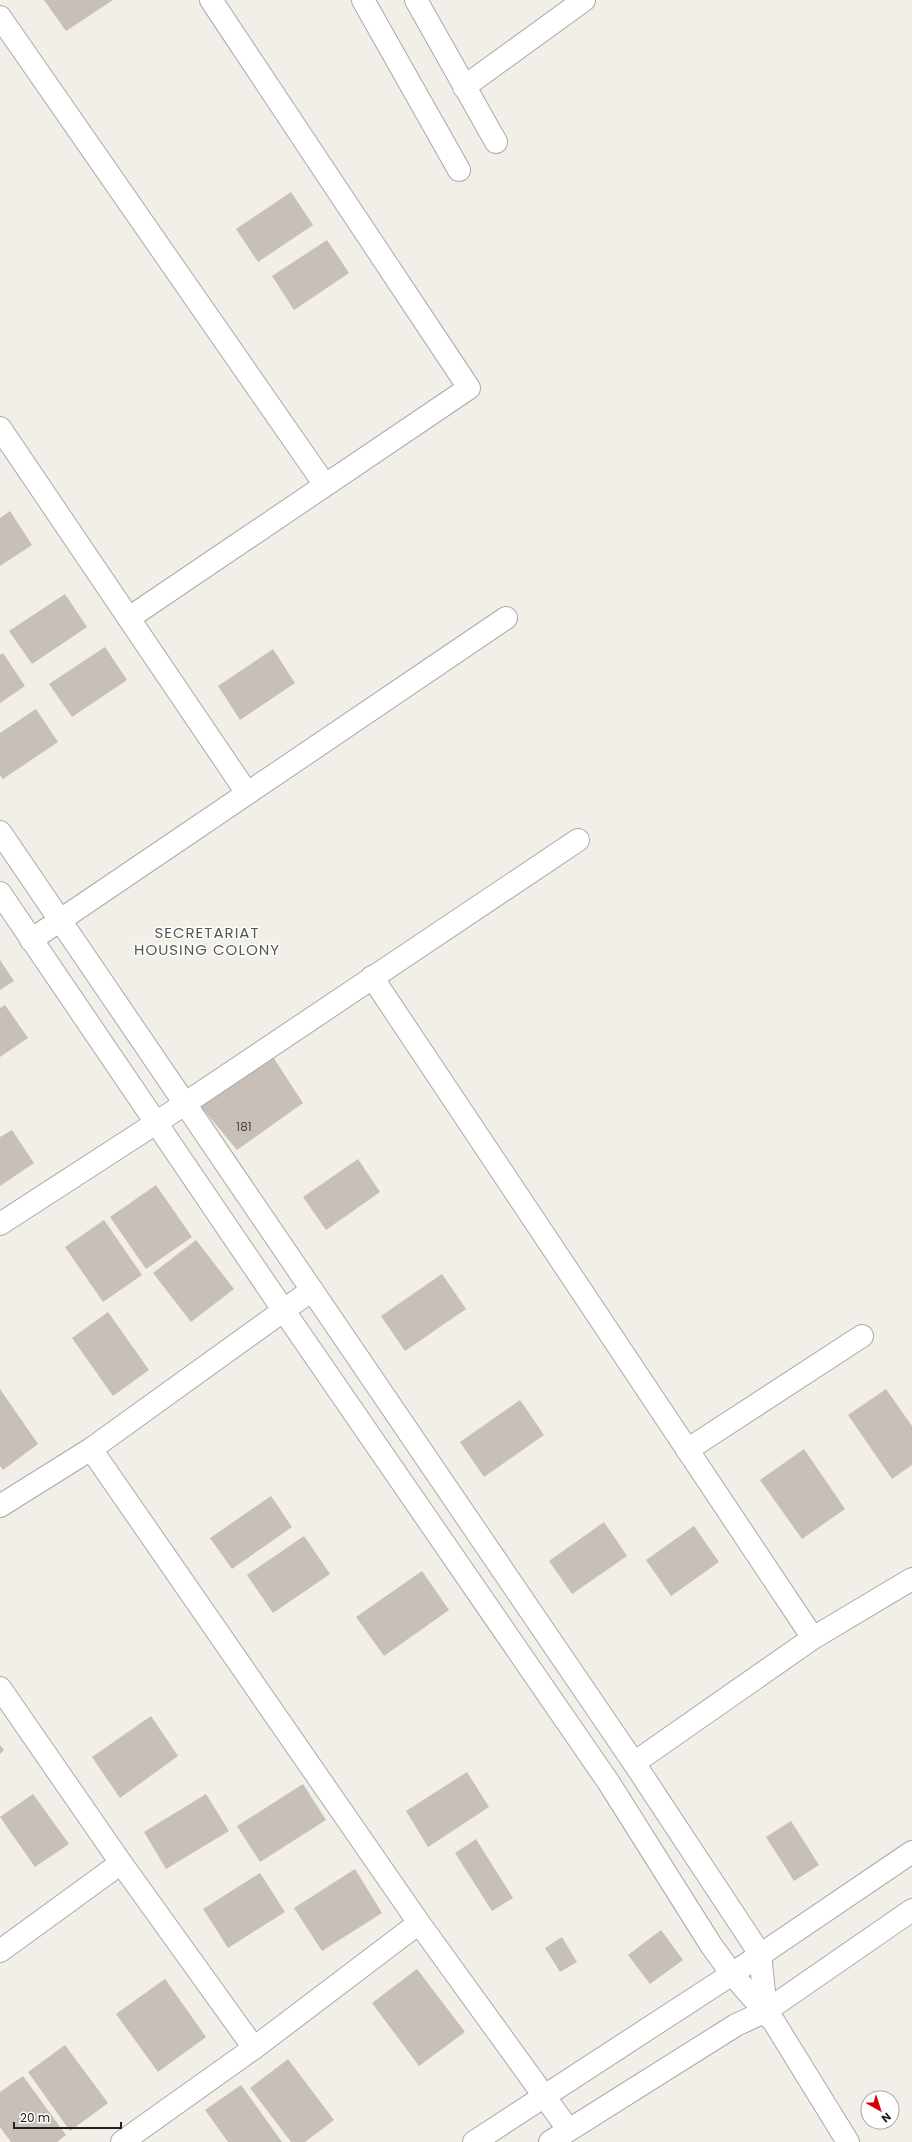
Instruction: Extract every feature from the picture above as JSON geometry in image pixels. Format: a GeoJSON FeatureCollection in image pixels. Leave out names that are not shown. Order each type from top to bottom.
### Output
{"type":"FeatureCollection","features":[{"type":"Feature","properties":{"kind":"street"},"geometry":{"type":"LineString","coordinates":[[129,618],[469,388],[211,0]]}},
{"type":"Feature","properties":{"kind":"street"},"geometry":{"type":"LineString","coordinates":[[363,0],[459,170]]}},
{"type":"Feature","properties":{"kind":"street"},"geometry":{"type":"LineString","coordinates":[[416,0],[496,142]]}},
{"type":"Feature","properties":{"kind":"street"},"geometry":{"type":"LineString","coordinates":[[464,87],[584,0]]}},
{"type":"Feature","properties":{"kind":"street"},"geometry":{"type":"LineString","coordinates":[[0,17],[325,485]]}},
{"type":"Feature","properties":{"kind":"street"},"geometry":{"type":"LineString","coordinates":[[0,428],[247,793]]}},
{"type":"Feature","properties":{"kind":"street"},"geometry":{"type":"LineString","coordinates":[[31,940],[506,618]]}},
{"type":"Feature","properties":{"kind":"street"},"geometry":{"type":"LineString","coordinates":[[0,832],[634,1763],[760,1954],[766,2011]]}},
{"type":"Feature","properties":{"kind":"street"},"geometry":{"type":"LineString","coordinates":[[0,1224],[156,1123],[578,840]]}},
{"type":"Feature","properties":{"kind":"street"},"geometry":{"type":"LineString","coordinates":[[0,894],[284,1311],[609,1783],[711,1945],[732,1974],[766,2011],[848,2142]]}},
{"type":"Feature","properties":{"kind":"street"},"geometry":{"type":"LineString","coordinates":[[372,977],[813,1638]]}},
{"type":"Feature","properties":{"kind":"street"},"geometry":{"type":"LineString","coordinates":[[0,1506],[91,1449],[312,1290]]}},
{"type":"Feature","properties":{"kind":"street"},"geometry":{"type":"LineString","coordinates":[[687,1450],[862,1336]]}},
{"type":"Feature","properties":{"kind":"street"},"geometry":{"type":"LineString","coordinates":[[91,1449],[419,1923],[568,2129]]}},
{"type":"Feature","properties":{"kind":"street"},"geometry":{"type":"LineString","coordinates":[[634,1763],[813,1638],[912,1579]]}},
{"type":"Feature","properties":{"kind":"street"},"geometry":{"type":"LineString","coordinates":[[0,1688],[121,1863],[254,2048]]}},
{"type":"Feature","properties":{"kind":"street"},"geometry":{"type":"LineString","coordinates":[[474,2142],[732,1974],[912,1852]]}},
{"type":"Feature","properties":{"kind":"street"},"geometry":{"type":"LineString","coordinates":[[0,1951],[121,1863]]}},
{"type":"Feature","properties":{"kind":"street"},"geometry":{"type":"LineString","coordinates":[[550,2142],[568,2129],[736,2025],[766,2011],[912,1910]]}},
{"type":"Feature","properties":{"kind":"street"},"geometry":{"type":"LineString","coordinates":[[122,2142],[254,2048],[419,1923]]}},
{"type":"Feature","properties":{"kind":"building"},"geometry":{"type":"Polygon","coordinates":[[[44,0],[113,0],[66,31],[44,0]]]}},
{"type":"Feature","properties":{"kind":"building"},"geometry":{"type":"Polygon","coordinates":[[[291,192],[313,225],[258,262],[236,229],[291,192]]]}},
{"type":"Feature","properties":{"kind":"building"},"geometry":{"type":"Polygon","coordinates":[[[327,240],[349,273],[294,310],[272,276],[327,240]]]}},
{"type":"Feature","properties":{"kind":"building"},"geometry":{"type":"Polygon","coordinates":[[[10,511],[32,545],[0,566],[0,518],[10,511]]]}},
{"type":"Feature","properties":{"kind":"building"},"geometry":{"type":"Polygon","coordinates":[[[65,594],[87,627],[32,664],[9,631],[65,594]]]}},
{"type":"Feature","properties":{"kind":"building"},"geometry":{"type":"Polygon","coordinates":[[[105,647],[127,680],[72,717],[49,684],[105,647]]]}},
{"type":"Feature","properties":{"kind":"building"},"geometry":{"type":"Polygon","coordinates":[[[273,649],[295,683],[240,720],[218,686],[273,649]]]}},
{"type":"Feature","properties":{"kind":"building"},"geometry":{"type":"Polygon","coordinates":[[[3,653],[25,686],[0,703],[0,655],[3,653]]]}},
{"type":"Feature","properties":{"kind":"building"},"geometry":{"type":"Polygon","coordinates":[[[36,709],[58,742],[3,779],[0,775],[0,733],[36,709]]]}},
{"type":"Feature","properties":{"kind":"building"},"geometry":{"type":"Polygon","coordinates":[[[0,960],[14,981],[0,990],[0,960]]]}},
{"type":"Feature","properties":{"kind":"building"},"geometry":{"type":"Polygon","coordinates":[[[5,1005],[28,1038],[0,1057],[0,1008],[5,1005]]]}},
{"type":"Feature","properties":{"kind":"building"},"geometry":{"type":"Polygon","coordinates":[[[273,1057],[303,1103],[237,1150],[198,1103],[273,1057]]]}},
{"type":"Feature","properties":{"kind":"building"},"geometry":{"type":"Polygon","coordinates":[[[12,1130],[34,1163],[0,1186],[0,1137],[12,1130]]]}},
{"type":"Feature","properties":{"kind":"building"},"geometry":{"type":"Polygon","coordinates":[[[358,1159],[380,1192],[326,1230],[303,1197],[358,1159]]]}},
{"type":"Feature","properties":{"kind":"building"},"geometry":{"type":"Polygon","coordinates":[[[156,1185],[192,1237],[146,1269],[110,1217],[156,1185]]]}},
{"type":"Feature","properties":{"kind":"building"},"geometry":{"type":"Polygon","coordinates":[[[104,1220],[142,1275],[103,1302],[65,1247],[104,1220]]]}},
{"type":"Feature","properties":{"kind":"building"},"geometry":{"type":"Polygon","coordinates":[[[196,1240],[234,1289],[191,1322],[153,1273],[196,1240]]]}},
{"type":"Feature","properties":{"kind":"building"},"geometry":{"type":"Polygon","coordinates":[[[442,1274],[466,1309],[405,1351],[381,1316],[442,1274]]]}},
{"type":"Feature","properties":{"kind":"building"},"geometry":{"type":"Polygon","coordinates":[[[108,1312],[149,1370],[113,1396],[72,1338],[108,1312]]]}},
{"type":"Feature","properties":{"kind":"building"},"geometry":{"type":"Polygon","coordinates":[[[0,1389],[38,1444],[3,1470],[0,1466],[0,1389]]]}},
{"type":"Feature","properties":{"kind":"building"},"geometry":{"type":"Polygon","coordinates":[[[886,1389],[912,1426],[912,1465],[892,1479],[848,1415],[886,1389]]]}},
{"type":"Feature","properties":{"kind":"building"},"geometry":{"type":"Polygon","coordinates":[[[520,1400],[544,1435],[484,1477],[460,1442],[520,1400]]]}},
{"type":"Feature","properties":{"kind":"building"},"geometry":{"type":"Polygon","coordinates":[[[804,1449],[845,1509],[802,1539],[760,1480],[804,1449]]]}},
{"type":"Feature","properties":{"kind":"building"},"geometry":{"type":"Polygon","coordinates":[[[271,1496],[292,1527],[232,1569],[210,1538],[271,1496]]]}},
{"type":"Feature","properties":{"kind":"building"},"geometry":{"type":"Polygon","coordinates":[[[604,1522],[627,1556],[572,1594],[549,1561],[604,1522]]]}},
{"type":"Feature","properties":{"kind":"building"},"geometry":{"type":"Polygon","coordinates":[[[694,1526],[719,1562],[671,1596],[646,1560],[694,1526]]]}},
{"type":"Feature","properties":{"kind":"building"},"geometry":{"type":"Polygon","coordinates":[[[304,1536],[330,1574],[273,1613],[247,1575],[304,1536]]]}},
{"type":"Feature","properties":{"kind":"building"},"geometry":{"type":"Polygon","coordinates":[[[422,1571],[449,1610],[384,1656],[356,1617],[422,1571]]]}},
{"type":"Feature","properties":{"kind":"building"},"geometry":{"type":"Polygon","coordinates":[[[151,1716],[178,1756],[120,1798],[92,1757],[151,1716]]]}},
{"type":"Feature","properties":{"kind":"building"},"geometry":{"type":"Polygon","coordinates":[[[0,1745],[4,1750],[0,1754],[0,1745]]]}},
{"type":"Feature","properties":{"kind":"building"},"geometry":{"type":"Polygon","coordinates":[[[467,1772],[489,1807],[428,1847],[406,1811],[467,1772]]]}},
{"type":"Feature","properties":{"kind":"building"},"geometry":{"type":"Polygon","coordinates":[[[303,1784],[326,1820],[260,1862],[237,1826],[303,1784]]]}},
{"type":"Feature","properties":{"kind":"building"},"geometry":{"type":"Polygon","coordinates":[[[33,1794],[69,1844],[35,1867],[0,1817],[33,1794]]]}},
{"type":"Feature","properties":{"kind":"building"},"geometry":{"type":"Polygon","coordinates":[[[206,1794],[229,1831],[166,1869],[144,1832],[206,1794]]]}},
{"type":"Feature","properties":{"kind":"building"},"geometry":{"type":"Polygon","coordinates":[[[791,1821],[819,1865],[794,1881],[766,1837],[791,1821]]]}},
{"type":"Feature","properties":{"kind":"building"},"geometry":{"type":"Polygon","coordinates":[[[476,1839],[513,1898],[492,1911],[455,1853],[476,1839]]]}},
{"type":"Feature","properties":{"kind":"building"},"geometry":{"type":"Polygon","coordinates":[[[355,1869],[382,1913],[322,1951],[294,1908],[355,1869]]]}},
{"type":"Feature","properties":{"kind":"building"},"geometry":{"type":"Polygon","coordinates":[[[260,1873],[285,1912],[228,1948],[203,1909],[260,1873]]]}},
{"type":"Feature","properties":{"kind":"building"},"geometry":{"type":"Polygon","coordinates":[[[661,1930],[683,1960],[650,1984],[628,1955],[661,1930]]]}},
{"type":"Feature","properties":{"kind":"building"},"geometry":{"type":"Polygon","coordinates":[[[562,1937],[577,1962],[560,1972],[545,1948],[562,1937]]]}},
{"type":"Feature","properties":{"kind":"building"},"geometry":{"type":"Polygon","coordinates":[[[417,1969],[465,2032],[419,2066],[372,2003],[417,1969]]]}},
{"type":"Feature","properties":{"kind":"building"},"geometry":{"type":"Polygon","coordinates":[[[165,1979],[206,2037],[158,2072],[116,2014],[165,1979]]]}},
{"type":"Feature","properties":{"kind":"building"},"geometry":{"type":"Polygon","coordinates":[[[65,2045],[108,2103],[70,2131],[28,2072],[65,2045]]]}},
{"type":"Feature","properties":{"kind":"building"},"geometry":{"type":"Polygon","coordinates":[[[288,2059],[334,2120],[305,2142],[291,2142],[250,2088],[288,2059]]]}},
{"type":"Feature","properties":{"kind":"building"},"geometry":{"type":"Polygon","coordinates":[[[23,2076],[66,2135],[57,2142],[11,2142],[0,2127],[0,2092],[23,2076]]]}},
{"type":"Feature","properties":{"kind":"building"},"geometry":{"type":"Polygon","coordinates":[[[241,2085],[282,2142],[228,2142],[205,2110],[241,2085]]]}},
{"type":"Feature","properties":{"kind":"district","name":"SECRETARIAT HOUSING COLONY"},"geometry":{"type":"Point","coordinates":[207,942]}}]}
